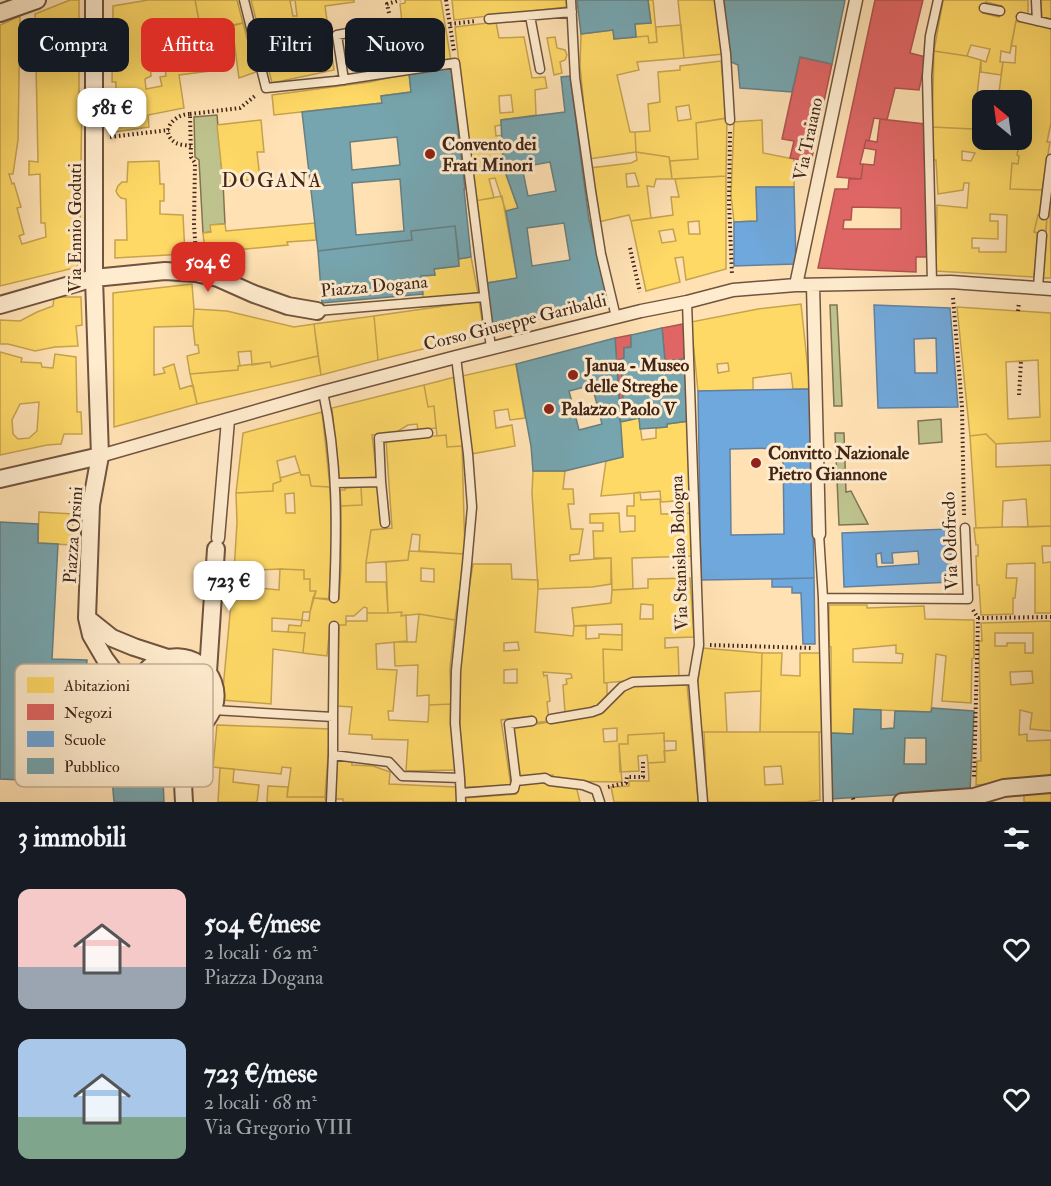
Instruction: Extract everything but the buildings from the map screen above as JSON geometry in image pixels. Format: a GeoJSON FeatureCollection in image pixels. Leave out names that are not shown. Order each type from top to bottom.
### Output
{"type":"FeatureCollection","features":[{"type":"Feature","properties":{"kind":"street"},"geometry":{"type":"LineString","coordinates":[[0,13],[37,0]]}},
{"type":"Feature","properties":{"kind":"street","name":"Via Ennio Goduti"},"geometry":{"type":"LineString","coordinates":[[94,0],[94,278],[100,456]]}},
{"type":"Feature","properties":{"kind":"street","name":"Via Traiano"},"geometry":{"type":"LineString","coordinates":[[796,285],[856,0]]}},
{"type":"Feature","properties":{"kind":"street","name":"Piazza Dogana"},"geometry":{"type":"LineString","coordinates":[[0,304],[94,278],[165,271],[196,273],[218,278],[288,306],[317,311]]}},
{"type":"Feature","properties":{"kind":"street","name":"Corso Giuseppe Garibaldi"},"geometry":{"type":"LineString","coordinates":[[0,479],[100,456],[323,392],[456,357],[733,290],[796,285],[932,282],[1045,288]]}},
{"type":"Feature","properties":{"kind":"street"},"geometry":{"type":"LineString","coordinates":[[813,285],[819,534]]}},
{"type":"Feature","properties":{"kind":"street"},"geometry":{"type":"LineString","coordinates":[[209,664],[228,420]]}},
{"type":"Feature","properties":{"kind":"street","name":"Piazza Orsini"},"geometry":{"type":"LineString","coordinates":[[100,456],[91,504],[87,618],[91,635],[109,664]]}},
{"type":"Feature","properties":{"kind":"street"},"geometry":{"type":"LineString","coordinates":[[87,618],[112,638],[168,657]]}},
{"type":"Feature","properties":{"kind":"street"},"geometry":{"type":"LineString","coordinates":[[154,664],[168,657],[178,656],[199,664]]}},
{"type":"Feature","properties":{"kind":"street"},"geometry":{"type":"LineString","coordinates":[[213,680],[215,700],[213,710]]}},
{"type":"Feature","properties":{"kind":"street"},"geometry":{"type":"LineString","coordinates":[[902,802],[974,797],[1004,788],[1051,784]]}},
{"type":"Feature","properties":{"kind":"street","name":"Piazza Orsini"},"geometry":{"type":"LineString","coordinates":[[184,787],[184,802]]}},
{"type":"Feature","properties":{"kind":"lane"},"geometry":{"type":"LineString","coordinates":[[244,0],[266,88],[345,80],[393,72]]}},
{"type":"Feature","properties":{"kind":"lane"},"geometry":{"type":"LineString","coordinates":[[571,0],[575,78],[591,191],[601,254],[616,317]]}},
{"type":"Feature","properties":{"kind":"lane"},"geometry":{"type":"LineString","coordinates":[[719,0],[726,54],[730,120]]}},
{"type":"Feature","properties":{"kind":"lane"},"geometry":{"type":"LineString","coordinates":[[932,282],[927,76],[930,36],[938,0]]}},
{"type":"Feature","properties":{"kind":"lane"},"geometry":{"type":"LineString","coordinates":[[1036,0],[1037,21]]}},
{"type":"Feature","properties":{"kind":"lane"},"geometry":{"type":"LineString","coordinates":[[984,8],[1000,11]]}},
{"type":"Feature","properties":{"kind":"lane"},"geometry":{"type":"LineString","coordinates":[[489,19],[572,12]]}},
{"type":"Feature","properties":{"kind":"lane"},"geometry":{"type":"LineString","coordinates":[[530,16],[540,69]]}},
{"type":"Feature","properties":{"kind":"lane"},"geometry":{"type":"LineString","coordinates":[[1021,17],[1051,24]]}},
{"type":"Feature","properties":{"kind":"lane"},"geometry":{"type":"LineString","coordinates":[[345,33],[337,34],[345,80]]}},
{"type":"Feature","properties":{"kind":"lane"},"geometry":{"type":"LineString","coordinates":[[445,64],[455,63],[491,348]]}},
{"type":"Feature","properties":{"kind":"lane"},"geometry":{"type":"LineString","coordinates":[[1044,215],[1051,159]]}},
{"type":"Feature","properties":{"kind":"lane"},"geometry":{"type":"LineString","coordinates":[[1042,235],[1045,288]]}},
{"type":"Feature","properties":{"kind":"lane","name":"Piazza Dogana"},"geometry":{"type":"LineString","coordinates":[[317,311],[484,297]]}},
{"type":"Feature","properties":{"kind":"lane","name":"Via Stanislao Bologna"},"geometry":{"type":"LineString","coordinates":[[687,302],[699,645],[693,680],[702,802]]}},
{"type":"Feature","properties":{"kind":"lane"},"geometry":{"type":"LineString","coordinates":[[456,357],[472,507],[456,671],[455,723],[460,798],[514,789],[516,781],[509,724],[532,721]]}},
{"type":"Feature","properties":{"kind":"lane"},"geometry":{"type":"LineString","coordinates":[[323,392],[335,483],[334,598]]}},
{"type":"Feature","properties":{"kind":"lane"},"geometry":{"type":"LineString","coordinates":[[386,523],[379,438],[428,433]]}},
{"type":"Feature","properties":{"kind":"lane"},"geometry":{"type":"LineString","coordinates":[[335,483],[381,482]]}},
{"type":"Feature","properties":{"kind":"lane","name":"Via Odofredo"},"geometry":{"type":"LineString","coordinates":[[965,528],[968,599]]}},
{"type":"Feature","properties":{"kind":"lane"},"geometry":{"type":"LineString","coordinates":[[819,534],[823,598],[828,802]]}},
{"type":"Feature","properties":{"kind":"lane"},"geometry":{"type":"LineString","coordinates":[[823,598],[968,599]]}},
{"type":"Feature","properties":{"kind":"lane"},"geometry":{"type":"LineString","coordinates":[[331,802],[334,626]]}},
{"type":"Feature","properties":{"kind":"lane"},"geometry":{"type":"LineString","coordinates":[[550,718],[600,709],[614,693],[633,681],[693,680]]}},
{"type":"Feature","properties":{"kind":"lane"},"geometry":{"type":"LineString","coordinates":[[213,710],[333,717]]}},
{"type":"Feature","properties":{"kind":"lane"},"geometry":{"type":"LineString","coordinates":[[333,755],[389,762],[402,776],[460,778]]}},
{"type":"Feature","properties":{"kind":"lane"},"geometry":{"type":"LineString","coordinates":[[516,781],[545,778],[550,781],[583,785],[596,790],[600,802]]}},
{"type":"Feature","properties":{"kind":"path"},"geometry":{"type":"LineString","coordinates":[[446,0],[455,63]]}},
{"type":"Feature","properties":{"kind":"path"},"geometry":{"type":"LineString","coordinates":[[450,24],[489,19]]}},
{"type":"Feature","properties":{"kind":"path"},"geometry":{"type":"LineString","coordinates":[[191,146],[176,143],[171,138],[168,130],[176,117],[184,114],[240,108],[266,88]]}},
{"type":"Feature","properties":{"kind":"path"},"geometry":{"type":"LineString","coordinates":[[190,114],[191,158],[195,163],[196,253]]}},
{"type":"Feature","properties":{"kind":"path"},"geometry":{"type":"LineString","coordinates":[[730,120],[729,203],[733,290]]}},
{"type":"Feature","properties":{"kind":"path"},"geometry":{"type":"LineString","coordinates":[[94,139],[168,130]]}},
{"type":"Feature","properties":{"kind":"path"},"geometry":{"type":"LineString","coordinates":[[630,248],[640,292]]}},
{"type":"Feature","properties":{"kind":"path","name":"Via Odofredo"},"geometry":{"type":"LineString","coordinates":[[951,282],[962,407],[965,528]]}},
{"type":"Feature","properties":{"kind":"path"},"geometry":{"type":"LineString","coordinates":[[1019,395],[1021,361]]}},
{"type":"Feature","properties":{"kind":"path","name":"Via Odofredo"},"geometry":{"type":"LineString","coordinates":[[968,599],[978,618],[974,797]]}},
{"type":"Feature","properties":{"kind":"path"},"geometry":{"type":"LineString","coordinates":[[978,618],[1051,617]]}},
{"type":"Feature","properties":{"kind":"path"},"geometry":{"type":"LineString","coordinates":[[699,645],[823,648]]}},
{"type":"Feature","properties":{"kind":"path"},"geometry":{"type":"LineString","coordinates":[[596,790],[626,783],[627,777],[643,777],[643,761]]}},
{"type":"Feature","properties":{"kind":"green space"},"geometry":{"type":"Polygon","coordinates":[[[217,115],[225,224],[211,225],[211,232],[203,233],[199,160],[195,157],[194,117],[217,115]]]}},
{"type":"Feature","properties":{"kind":"green space"},"geometry":{"type":"Polygon","coordinates":[[[830,305],[837,305],[842,406],[834,406],[830,305]]]}},
{"type":"Feature","properties":{"kind":"green space"},"geometry":{"type":"Polygon","coordinates":[[[941,419],[942,442],[919,444],[918,421],[941,419]]]}},
{"type":"Feature","properties":{"kind":"green space"},"geometry":{"type":"Polygon","coordinates":[[[835,433],[844,433],[846,492],[851,491],[868,524],[839,525],[835,433]]]}},
{"type":"Feature","properties":{"kind":"place","name":"Convento dei Frati Minori"},"geometry":{"type":"Point","coordinates":[430,154]}},
{"type":"Feature","properties":{"kind":"place","name":"Janua - Museo delle Streghe"},"geometry":{"type":"Point","coordinates":[573,375]}},
{"type":"Feature","properties":{"kind":"place","name":"Palazzo Paolo V"},"geometry":{"type":"Point","coordinates":[549,409]}},
{"type":"Feature","properties":{"kind":"place","name":"Convitto Nazionale Pietro Giannone"},"geometry":{"type":"Point","coordinates":[756,463]}},
{"type":"Feature","properties":{"kind":"district","name":"DOGANA"},"geometry":{"type":"Point","coordinates":[272,180]}}]}
